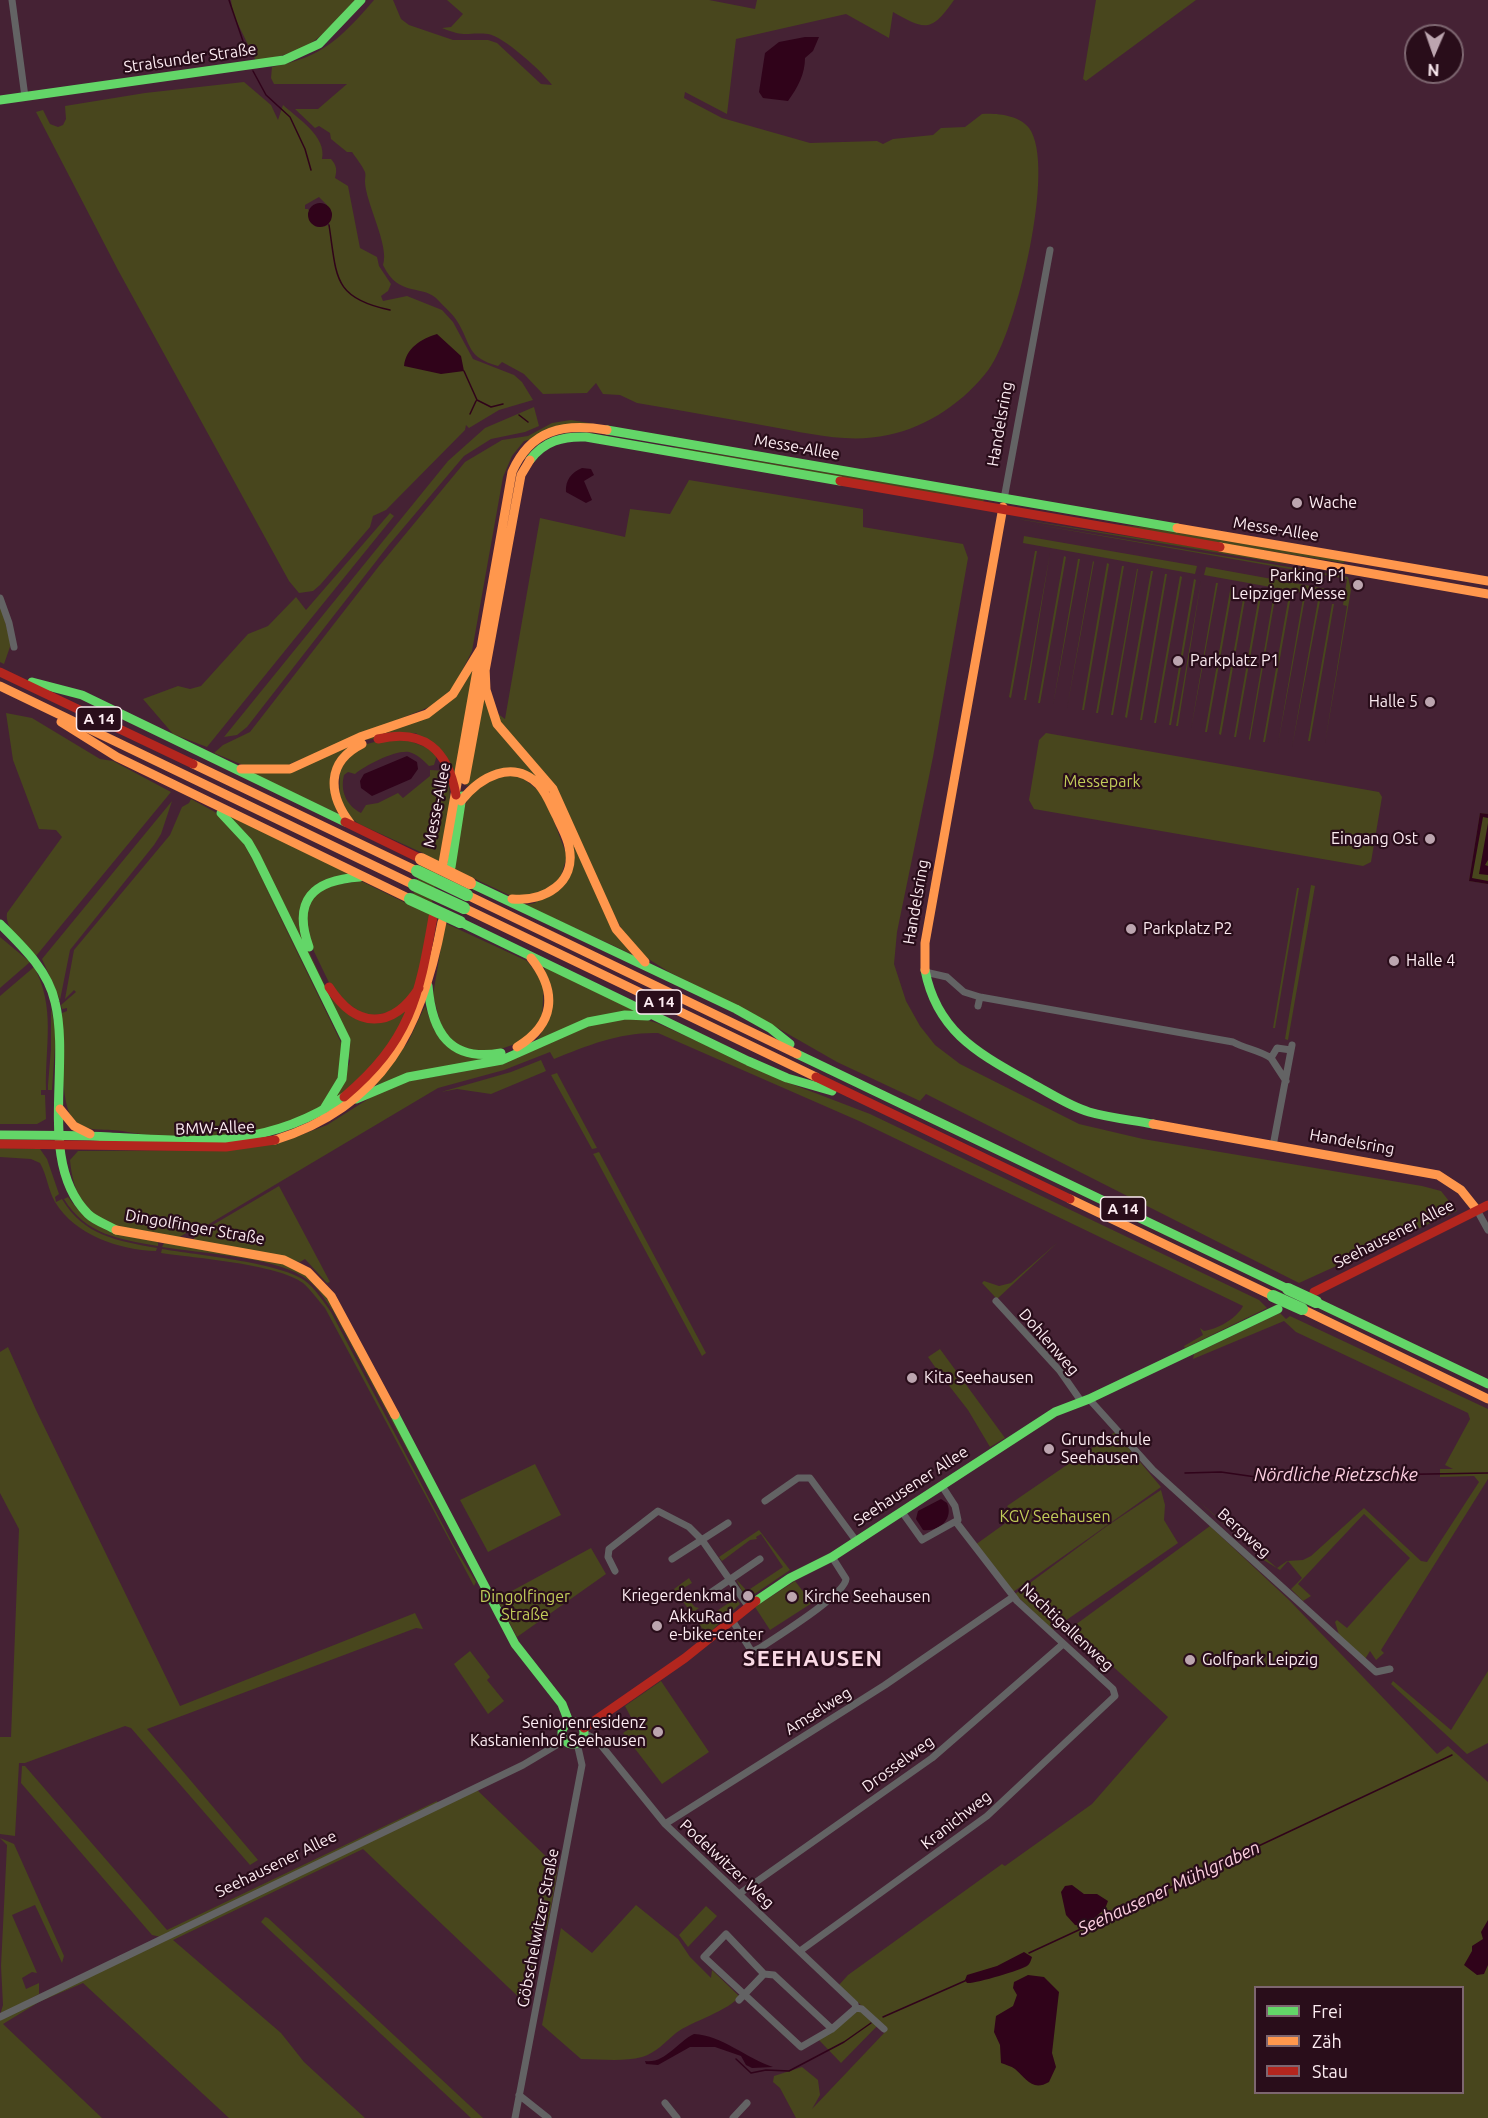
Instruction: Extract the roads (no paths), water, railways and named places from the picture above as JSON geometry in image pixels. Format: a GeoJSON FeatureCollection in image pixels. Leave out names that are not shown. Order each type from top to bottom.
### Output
{"type":"FeatureCollection","features":[{"type":"Feature","properties":{"kind":"main road","name":"Stralsunder Straße"},"geometry":{"type":"LineString","coordinates":[[0,100],[284,60],[304,54],[327,40],[361,0]]}},
{"type":"Feature","properties":{"kind":"main road","name":"Messe-Allee"},"geometry":{"type":"LineString","coordinates":[[459,798],[481,648],[512,472],[525,448],[536,438],[551,430],[584,426],[1488,594]]}},
{"type":"Feature","properties":{"kind":"main road","name":"Messe-Allee"},"geometry":{"type":"LineString","coordinates":[[447,865],[521,475],[532,454],[554,439],[586,437],[1003,505],[1026,503],[1488,581]]}},
{"type":"Feature","properties":{"kind":"main road","name":"Handelsring"},"geometry":{"type":"LineString","coordinates":[[1003,505],[925,943],[926,972],[936,1007],[952,1031],[983,1057],[1065,1102],[1114,1118],[1438,1174],[1483,1208]]}},
{"type":"Feature","properties":{"kind":"main road"},"geometry":{"type":"LineString","coordinates":[[227,766],[256,771],[290,769],[360,737],[427,714],[453,694],[467,675],[481,648]]}},
{"type":"Feature","properties":{"kind":"main road"},"geometry":{"type":"LineString","coordinates":[[485,667],[485,690],[493,719],[510,744],[540,771],[554,789],[616,929],[652,969]]}},
{"type":"Feature","properties":{"kind":"main road"},"geometry":{"type":"LineString","coordinates":[[3,678],[82,695],[358,829],[419,865]]}},
{"type":"Feature","properties":{"kind":"main road","name":"A 14"},"geometry":{"type":"LineString","coordinates":[[3,678],[36,703],[194,780],[1488,1399]]}},
{"type":"Feature","properties":{"kind":"main road","name":"A 14"},"geometry":{"type":"LineString","coordinates":[[3,678],[419,865],[807,1058],[1288,1289],[1315,1297],[1488,1384]]}},
{"type":"Feature","properties":{"kind":"main road"},"geometry":{"type":"LineString","coordinates":[[36,703],[92,743],[171,784],[410,899],[787,1078],[854,1096]]}},
{"type":"Feature","properties":{"kind":"main road"},"geometry":{"type":"LineString","coordinates":[[358,829],[342,815],[333,794],[333,776],[342,758],[355,747],[388,735],[405,734],[421,738],[437,748],[447,760],[459,798],[491,773],[508,771],[526,775],[543,789],[568,842],[570,853],[567,871],[552,893],[532,901],[468,889]]}},
{"type":"Feature","properties":{"kind":"main road"},"geometry":{"type":"LineString","coordinates":[[201,798],[228,818],[248,842],[346,1040],[348,1060],[344,1078],[333,1099],[322,1112]]}},
{"type":"Feature","properties":{"kind":"main road"},"geometry":{"type":"LineString","coordinates":[[366,877],[339,876],[322,883],[308,896],[302,912],[302,926],[309,947],[334,997],[351,1014],[370,1020],[382,1020],[400,1012],[424,987]]}},
{"type":"Feature","properties":{"kind":"main road"},"geometry":{"type":"LineString","coordinates":[[497,896],[745,1014],[770,1028],[807,1058]]}},
{"type":"Feature","properties":{"kind":"main road"},"geometry":{"type":"LineString","coordinates":[[437,920],[424,987],[433,1023],[452,1046],[481,1055],[510,1050],[526,1042],[539,1031],[550,1008],[548,983],[528,955]]}},
{"type":"Feature","properties":{"kind":"main road","name":"Dingolfinger Straße"},"geometry":{"type":"LineString","coordinates":[[0,924],[24,948],[44,973],[55,999],[58,1019],[64,1174],[74,1200],[85,1214],[103,1226],[128,1234],[284,1260],[302,1267],[325,1287],[515,1644],[561,1704],[569,1722]]}},
{"type":"Feature","properties":{"kind":"main road","name":"BMW-Allee"},"geometry":{"type":"LineString","coordinates":[[0,1144],[95,1136],[242,1139],[296,1124],[344,1100],[372,1074],[389,1054],[424,987]]}},
{"type":"Feature","properties":{"kind":"main road","name":"BMW-Allee"},"geometry":{"type":"LineString","coordinates":[[0,1135],[61,1140],[246,1146],[298,1133],[332,1116],[356,1099],[391,1062],[408,1036],[424,987]]}},
{"type":"Feature","properties":{"kind":"main road"},"geometry":{"type":"LineString","coordinates":[[356,1099],[381,1085],[416,1075],[501,1060],[537,1047],[575,1025],[601,1016],[627,1014],[658,1017]]}},
{"type":"Feature","properties":{"kind":"main road"},"geometry":{"type":"LineString","coordinates":[[60,1109],[74,1126],[95,1136]]}},
{"type":"Feature","properties":{"kind":"main road","name":"Seehausener Allee"},"geometry":{"type":"LineString","coordinates":[[1315,1297],[1483,1208]]}},
{"type":"Feature","properties":{"kind":"main road","name":"Seehausener Allee"},"geometry":{"type":"LineString","coordinates":[[582,1735],[686,1658],[748,1606],[790,1578],[856,1542],[1047,1417],[1278,1309]]}},
{"type":"Feature","properties":{"kind":"main road"},"geometry":{"type":"LineString","coordinates":[[569,1722],[578,1722],[582,1735],[565,1740],[563,1730],[569,1722]]}},
{"type":"Feature","properties":{"kind":"street"},"geometry":{"type":"LineString","coordinates":[[12,0],[25,97]]}},
{"type":"Feature","properties":{"kind":"street","name":"Handelsring"},"geometry":{"type":"LineString","coordinates":[[1003,505],[1050,250]]}},
{"type":"Feature","properties":{"kind":"street"},"geometry":{"type":"LineString","coordinates":[[0,598],[9,622],[14,647]]}},
{"type":"Feature","properties":{"kind":"street"},"geometry":{"type":"LineString","coordinates":[[926,972],[947,977],[964,992],[980,997],[1233,1042],[1247,1053],[1259,1050],[1271,1058],[1286,1081]]}},
{"type":"Feature","properties":{"kind":"street"},"geometry":{"type":"LineString","coordinates":[[978,1006],[980,997]]}},
{"type":"Feature","properties":{"kind":"street"},"geometry":{"type":"LineString","coordinates":[[1120,1031],[1121,1022]]}},
{"type":"Feature","properties":{"kind":"street"},"geometry":{"type":"LineString","coordinates":[[1271,1058],[1277,1048],[1292,1048],[1273,1146]]}},
{"type":"Feature","properties":{"kind":"street"},"geometry":{"type":"LineString","coordinates":[[1483,1208],[1488,1230]]}},
{"type":"Feature","properties":{"kind":"street","name":"Dohlenweg"},"geometry":{"type":"LineString","coordinates":[[996,1301],[1085,1400]]}},
{"type":"Feature","properties":{"kind":"street","name":"Bergweg"},"geometry":{"type":"LineString","coordinates":[[1085,1400],[1153,1470],[1376,1672],[1390,1669]]}},
{"type":"Feature","properties":{"kind":"street"},"geometry":{"type":"LineString","coordinates":[[765,1501],[798,1479],[810,1478],[856,1542]]}},
{"type":"Feature","properties":{"kind":"street","name":"Nachtigallenweg"},"geometry":{"type":"LineString","coordinates":[[942,1486],[955,1506],[958,1520],[956,1522],[1014,1597],[1116,1694]]}},
{"type":"Feature","properties":{"kind":"street"},"geometry":{"type":"LineString","coordinates":[[615,1571],[608,1557],[609,1549],[658,1510],[689,1527],[702,1540],[748,1606]]}},
{"type":"Feature","properties":{"kind":"street"},"geometry":{"type":"LineString","coordinates":[[902,1512],[922,1540],[956,1522]]}},
{"type":"Feature","properties":{"kind":"street"},"geometry":{"type":"LineString","coordinates":[[672,1559],[728,1522]]}},
{"type":"Feature","properties":{"kind":"street"},"geometry":{"type":"LineString","coordinates":[[732,1620],[752,1652],[760,1648],[824,1603],[845,1585],[846,1579],[832,1557]]}},
{"type":"Feature","properties":{"kind":"street"},"geometry":{"type":"LineString","coordinates":[[703,1598],[760,1559]]}},
{"type":"Feature","properties":{"kind":"street","name":"Amselweg"},"geometry":{"type":"LineString","coordinates":[[665,1824],[885,1685],[1014,1597]]}},
{"type":"Feature","properties":{"kind":"street","name":"Drosselweg"},"geometry":{"type":"LineString","coordinates":[[739,1894],[932,1758],[1063,1644]]}},
{"type":"Feature","properties":{"kind":"street","name":"Kranichweg"},"geometry":{"type":"LineString","coordinates":[[800,1951],[987,1816],[1116,1694]]}},
{"type":"Feature","properties":{"kind":"street","name":"Podelwitzer Weg"},"geometry":{"type":"LineString","coordinates":[[582,1735],[596,1739],[665,1824],[800,1951],[855,2004],[856,2008],[862,2009],[884,2029]]}},
{"type":"Feature","properties":{"kind":"street","name":"Göbschelwitzer Straße"},"geometry":{"type":"LineString","coordinates":[[515,2118],[582,1765],[582,1735]]}},
{"type":"Feature","properties":{"kind":"street","name":"Seehausener Allee"},"geometry":{"type":"LineString","coordinates":[[0,2017],[523,1766],[565,1740]]}},
{"type":"Feature","properties":{"kind":"street"},"geometry":{"type":"LineString","coordinates":[[832,2029],[774,1975],[764,1974],[726,1934],[704,1957],[742,1998],[801,2047],[832,2029],[856,2008]]}},
{"type":"Feature","properties":{"kind":"street"},"geometry":{"type":"LineString","coordinates":[[742,1998],[764,1974]]}},
{"type":"Feature","properties":{"kind":"street"},"geometry":{"type":"LineString","coordinates":[[519,2095],[548,2118]]}},
{"type":"Feature","properties":{"kind":"street"},"geometry":{"type":"LineString","coordinates":[[664,2103],[677,2118]]}},
{"type":"Feature","properties":{"kind":"street"},"geometry":{"type":"LineString","coordinates":[[733,2118],[747,2103]]}},
{"type":"Feature","properties":{"kind":"waterway"},"geometry":{"type":"LineString","coordinates":[[229,0],[245,47]]}},
{"type":"Feature","properties":{"kind":"waterway"},"geometry":{"type":"LineString","coordinates":[[253,71],[266,95],[290,117],[305,149],[311,170]]}},
{"type":"Feature","properties":{"kind":"waterway"},"geometry":{"type":"LineString","coordinates":[[329,225],[337,271],[347,291],[357,299],[390,310]]}},
{"type":"Feature","properties":{"kind":"waterway"},"geometry":{"type":"LineString","coordinates":[[464,371],[477,400],[491,407],[503,404]]}},
{"type":"Feature","properties":{"kind":"waterway"},"geometry":{"type":"LineString","coordinates":[[470,414],[476,401]]}},
{"type":"Feature","properties":{"kind":"waterway"},"geometry":{"type":"LineString","coordinates":[[519,415],[528,422]]}},
{"type":"Feature","properties":{"kind":"waterway","name":"Nördliche Rietzschke"},"geometry":{"type":"LineString","coordinates":[[1185,1473],[1221,1472],[1256,1477],[1488,1473]]}},
{"type":"Feature","properties":{"kind":"waterway","name":"Seehausener Mühlgraben"},"geometry":{"type":"LineString","coordinates":[[1133,1905],[1452,1755]]}},
{"type":"Feature","properties":{"kind":"waterway","name":"Seehausener Mühlgraben"},"geometry":{"type":"LineString","coordinates":[[1114,1914],[1128,1907]]}},
{"type":"Feature","properties":{"kind":"waterway","name":"Seehausener Mühlgraben"},"geometry":{"type":"LineString","coordinates":[[1029,1953],[1109,1916]]}},
{"type":"Feature","properties":{"kind":"waterway","name":"Seehausener Mühlgraben"},"geometry":{"type":"LineString","coordinates":[[883,2017],[967,1980]]}},
{"type":"Feature","properties":{"kind":"waterway","name":"Seehausener Mühlgraben"},"geometry":{"type":"LineString","coordinates":[[736,2059],[751,2073],[766,2070],[789,2071],[844,2042],[871,2023]]}},
{"type":"Feature","properties":{"kind":"place","name":"Wache"},"geometry":{"type":"Point","coordinates":[1297,503]}},
{"type":"Feature","properties":{"kind":"place","name":"Parking P1 Leipziger Messe"},"geometry":{"type":"Point","coordinates":[1358,585]}},
{"type":"Feature","properties":{"kind":"place","name":"Parkplatz P1"},"geometry":{"type":"Point","coordinates":[1178,661]}},
{"type":"Feature","properties":{"kind":"place","name":"Halle 5"},"geometry":{"type":"Point","coordinates":[1430,702]}},
{"type":"Feature","properties":{"kind":"place","name":"Eingang Ost"},"geometry":{"type":"Point","coordinates":[1430,839]}},
{"type":"Feature","properties":{"kind":"place","name":"Parkplatz P2"},"geometry":{"type":"Point","coordinates":[1131,929]}},
{"type":"Feature","properties":{"kind":"place","name":"Halle 4"},"geometry":{"type":"Point","coordinates":[1394,961]}},
{"type":"Feature","properties":{"kind":"place","name":"Kita Seehausen"},"geometry":{"type":"Point","coordinates":[912,1378]}},
{"type":"Feature","properties":{"kind":"place","name":"Grundschule Seehausen"},"geometry":{"type":"Point","coordinates":[1049,1449]}},
{"type":"Feature","properties":{"kind":"place","name":"Kriegerdenkmal"},"geometry":{"type":"Point","coordinates":[748,1596]}},
{"type":"Feature","properties":{"kind":"place","name":"Kirche Seehausen"},"geometry":{"type":"Point","coordinates":[792,1597]}},
{"type":"Feature","properties":{"kind":"place","name":"AkkuRad e-bike-center"},"geometry":{"type":"Point","coordinates":[657,1626]}},
{"type":"Feature","properties":{"kind":"place","name":"Golfpark Leipzig"},"geometry":{"type":"Point","coordinates":[1190,1660]}},
{"type":"Feature","properties":{"kind":"place","name":"Seniorenresidenz Kastanienhof Seehausen"},"geometry":{"type":"Point","coordinates":[658,1732]}},
{"type":"Feature","properties":{"kind":"district","name":"SEEHAUSEN"},"geometry":{"type":"Point","coordinates":[813,1659]}},
{"type":"Feature","properties":{"kind":"park label","name":"Messepark"},"geometry":{"type":"Point","coordinates":[1102,782]}},
{"type":"Feature","properties":{"kind":"park label","name":"KGV Seehausen"},"geometry":{"type":"Point","coordinates":[1055,1517]}}]}
